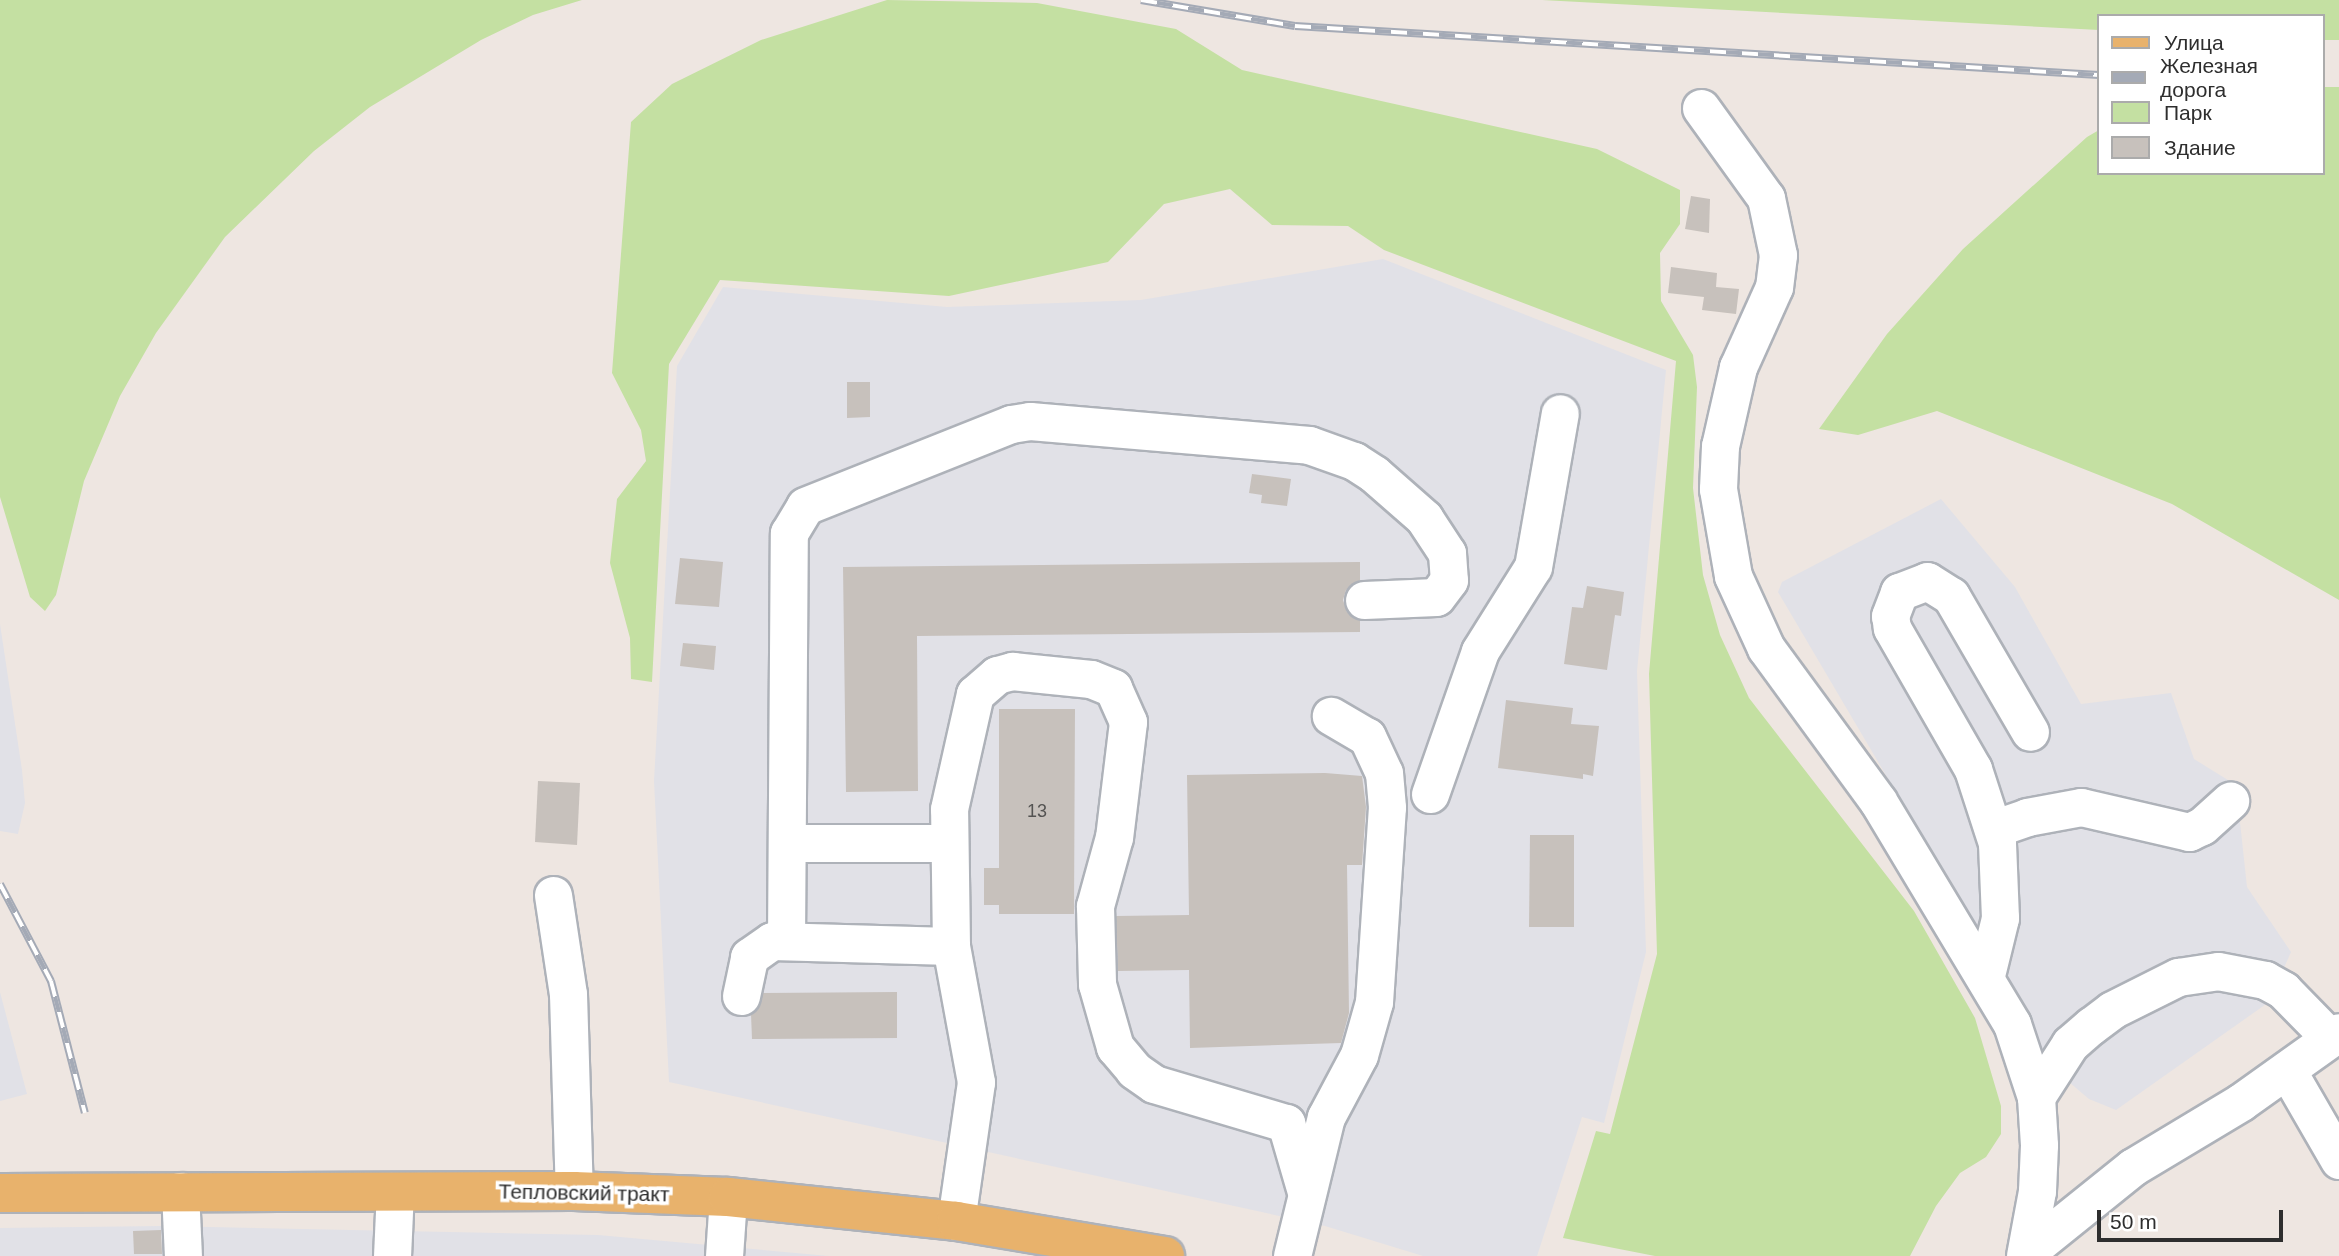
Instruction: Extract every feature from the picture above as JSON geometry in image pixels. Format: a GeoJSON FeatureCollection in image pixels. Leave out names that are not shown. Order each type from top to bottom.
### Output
{"type":"FeatureCollection","features":[{"type":"Feature","properties":{"kind":"main road","name":"Тепловский тракт"},"geometry":{"type":"LineString","coordinates":[[0,1193],[574,1191],[728,1197],[956,1221],[1165,1256]]}},
{"type":"Feature","properties":{"kind":"lane"},"geometry":{"type":"LineString","coordinates":[[1701,108],[1766,198],[1778,255],[1774,287],[1738,367],[1720,446],[1718,489],[1733,576],[1766,648],[1878,801],[1986,975],[2028,1062],[2036,1097],[2037,1191],[2026,1254]]}},
{"type":"Feature","properties":{"kind":"lane"},"geometry":{"type":"LineString","coordinates":[[1430,794],[1480,652],[1533,567],[1560,413]]}},
{"type":"Feature","properties":{"kind":"lane"},"geometry":{"type":"LineString","coordinates":[[786,940],[789,533],[798,513],[814,501],[1011,424],[1030,421],[1309,445],[1354,461],[1374,474],[1424,518],[1447,553],[1449,580],[1436,597],[1364,600]]}},
{"type":"Feature","properties":{"kind":"lane"},"geometry":{"type":"LineString","coordinates":[[1986,975],[2000,918],[2002,881],[1993,829],[1973,769],[1892,628],[1890,616],[1899,592],[1927,581],[1951,596],[2030,732]]}},
{"type":"Feature","properties":{"kind":"lane"},"geometry":{"type":"LineString","coordinates":[[956,1221],[976,1082],[951,946],[951,791],[975,694],[984,683],[997,675],[1029,671],[1091,679],[1113,688],[1128,722],[1117,823],[1095,906],[1097,984],[1104,1018],[1115,1047],[1134,1070],[1154,1084],[1286,1123],[1306,1192]]}},
{"type":"Feature","properties":{"kind":"lane"},"geometry":{"type":"LineString","coordinates":[[1292,1256],[1326,1117],[1359,1055],[1374,1002],[1387,807],[1377,754],[1367,737],[1331,716]]}},
{"type":"Feature","properties":{"kind":"lane"},"geometry":{"type":"LineString","coordinates":[[1993,829],[2058,809],[2081,807],[2189,832],[2230,801]]}},
{"type":"Feature","properties":{"kind":"lane"},"geometry":{"type":"LineString","coordinates":[[787,843],[950,843]]}},
{"type":"Feature","properties":{"kind":"lane"},"geometry":{"type":"LineString","coordinates":[[553,895],[569,995],[574,1191]]}},
{"type":"Feature","properties":{"kind":"lane"},"geometry":{"type":"LineString","coordinates":[[741,996],[749,957],[765,944],[786,940],[951,946]]}},
{"type":"Feature","properties":{"kind":"lane"},"geometry":{"type":"LineString","coordinates":[[2026,1254],[2133,1167],[2287,1070],[2334,1034],[2283,990],[2265,979],[2218,971],[2178,977],[2112,1010],[2091,1026],[2070,1044],[2036,1097]]}},
{"type":"Feature","properties":{"kind":"lane"},"geometry":{"type":"LineString","coordinates":[[2287,1070],[2339,1160]]}},
{"type":"Feature","properties":{"kind":"lane"},"geometry":{"type":"LineString","coordinates":[[180,1191],[183,1256]]}},
{"type":"Feature","properties":{"kind":"lane"},"geometry":{"type":"LineString","coordinates":[[395,1191],[396,1251]]}},
{"type":"Feature","properties":{"kind":"lane"},"geometry":{"type":"LineString","coordinates":[[724,1256],[728,1197]]}},
{"type":"Feature","properties":{"kind":"shaded area"},"geometry":{"type":"Polygon","coordinates":[[[1383,259],[1666,370],[1637,671],[1646,952],[1604,1123],[1582,1117],[1537,1256],[1423,1256],[1325,1226],[669,1082],[654,781],[677,366],[723,287],[947,307],[1141,300],[1383,259]]]}},
{"type":"Feature","properties":{"kind":"shaded area"},"geometry":{"type":"Polygon","coordinates":[[[1941,499],[2015,587],[2081,704],[2171,693],[2194,759],[2236,785],[2247,887],[2291,952],[2269,1002],[2116,1110],[2089,1099],[2043,1060],[2026,1013],[1778,592],[1782,582],[1941,499]]]}},
{"type":"Feature","properties":{"kind":"shaded area"},"geometry":{"type":"Polygon","coordinates":[[[0,624],[25,803],[18,834],[0,831],[0,624]]]}},
{"type":"Feature","properties":{"kind":"shaded area"},"geometry":{"type":"Polygon","coordinates":[[[0,992],[27,1094],[0,1101],[0,992]]]}},
{"type":"Feature","properties":{"kind":"shaded area"},"geometry":{"type":"Polygon","coordinates":[[[162,1226],[598,1235],[829,1256],[0,1256],[0,1228],[162,1226]]]}},
{"type":"Feature","properties":{"kind":"green space"},"geometry":{"type":"Polygon","coordinates":[[[0,0],[582,0],[533,15],[481,40],[370,107],[314,151],[225,237],[156,333],[120,396],[84,481],[56,595],[45,611],[30,597],[0,497],[0,0]]]}},
{"type":"Feature","properties":{"kind":"green space"},"geometry":{"type":"Polygon","coordinates":[[[887,0],[1037,3],[1176,29],[1242,70],[1597,149],[1680,190],[1680,224],[1660,253],[1661,301],[1693,355],[1697,387],[1693,488],[1703,575],[1720,635],[1749,698],[1914,911],[1975,1018],[2001,1106],[2001,1134],[1986,1157],[1960,1173],[1936,1206],[1910,1256],[1655,1256],[1563,1238],[1596,1131],[1610,1134],[1657,954],[1649,674],[1676,361],[1384,250],[1348,226],[1272,225],[1230,189],[1164,204],[1108,262],[949,296],[720,280],[669,364],[652,682],[631,679],[630,638],[610,563],[617,499],[646,461],[641,430],[612,373],[631,122],[672,84],[761,40],[887,0]]]}},
{"type":"Feature","properties":{"kind":"green space"},"geometry":{"type":"Polygon","coordinates":[[[1542,0],[2339,0],[2339,40],[2325,40],[2325,14],[2098,14],[2098,30],[1542,0]]]}},
{"type":"Feature","properties":{"kind":"green space"},"geometry":{"type":"Polygon","coordinates":[[[2325,87],[2339,87],[2339,600],[2172,504],[1937,411],[1858,435],[1819,429],[1887,334],[1963,249],[2087,137],[2098,131],[2098,175],[2325,175],[2325,87]]]}},
{"type":"Feature","properties":{"kind":"building"},"geometry":{"type":"Polygon","coordinates":[[[1691,196],[1710,199],[1709,233],[1685,229],[1691,196]]]}},
{"type":"Feature","properties":{"kind":"building"},"geometry":{"type":"Polygon","coordinates":[[[1671,267],[1717,273],[1716,287],[1739,289],[1736,314],[1702,310],[1704,297],[1668,293],[1671,267]]]}},
{"type":"Feature","properties":{"kind":"building"},"geometry":{"type":"Polygon","coordinates":[[[847,382],[870,382],[870,417],[847,418],[847,382]]]}},
{"type":"Feature","properties":{"kind":"building"},"geometry":{"type":"Polygon","coordinates":[[[1252,474],[1291,479],[1287,506],[1261,503],[1262,495],[1249,493],[1252,474]]]}},
{"type":"Feature","properties":{"kind":"building"},"geometry":{"type":"Polygon","coordinates":[[[680,558],[723,562],[719,607],[675,604],[680,558]]]}},
{"type":"Feature","properties":{"kind":"building"},"geometry":{"type":"Polygon","coordinates":[[[1360,562],[1360,580],[1346,590],[1343,600],[1347,612],[1360,620],[1360,632],[917,636],[918,791],[846,792],[843,567],[1360,562]]]}},
{"type":"Feature","properties":{"kind":"building"},"geometry":{"type":"Polygon","coordinates":[[[1587,586],[1624,592],[1621,616],[1615,615],[1607,670],[1564,664],[1572,607],[1583,608],[1587,586]]]}},
{"type":"Feature","properties":{"kind":"building"},"geometry":{"type":"Polygon","coordinates":[[[683,643],[716,646],[714,670],[680,666],[683,643]]]}},
{"type":"Feature","properties":{"kind":"building"},"geometry":{"type":"Polygon","coordinates":[[[1506,700],[1573,708],[1571,724],[1599,726],[1593,776],[1583,774],[1583,779],[1498,768],[1506,700]]]}},
{"type":"Feature","properties":{"kind":"building"},"geometry":{"type":"Polygon","coordinates":[[[999,709],[1075,709],[1074,914],[999,914],[999,905],[984,905],[984,868],[999,868],[999,709]]]}},
{"type":"Feature","properties":{"kind":"building"},"geometry":{"type":"Polygon","coordinates":[[[1325,773],[1362,776],[1366,807],[1362,865],[1347,865],[1349,1013],[1341,1043],[1190,1048],[1189,970],[1118,971],[1116,916],[1189,915],[1187,775],[1325,773]]]}},
{"type":"Feature","properties":{"kind":"building"},"geometry":{"type":"Polygon","coordinates":[[[538,781],[580,783],[577,845],[535,842],[538,781]]]}},
{"type":"Feature","properties":{"kind":"building"},"geometry":{"type":"Polygon","coordinates":[[[1530,835],[1574,835],[1574,927],[1529,927],[1530,835]]]}},
{"type":"Feature","properties":{"kind":"building"},"geometry":{"type":"Polygon","coordinates":[[[897,992],[897,1038],[752,1039],[751,1014],[763,993],[897,992]]]}},
{"type":"Feature","properties":{"kind":"building"},"geometry":{"type":"Polygon","coordinates":[[[161,1230],[162,1254],[134,1254],[133,1231],[161,1230]]]}},
{"type":"Feature","properties":{"kind":"railway"},"geometry":{"type":"LineString","coordinates":[[1141,0],[1295,26],[2098,75]]}},
{"type":"Feature","properties":{"kind":"railway"},"geometry":{"type":"LineString","coordinates":[[0,884],[51,981],[85,1113]]}}]}
